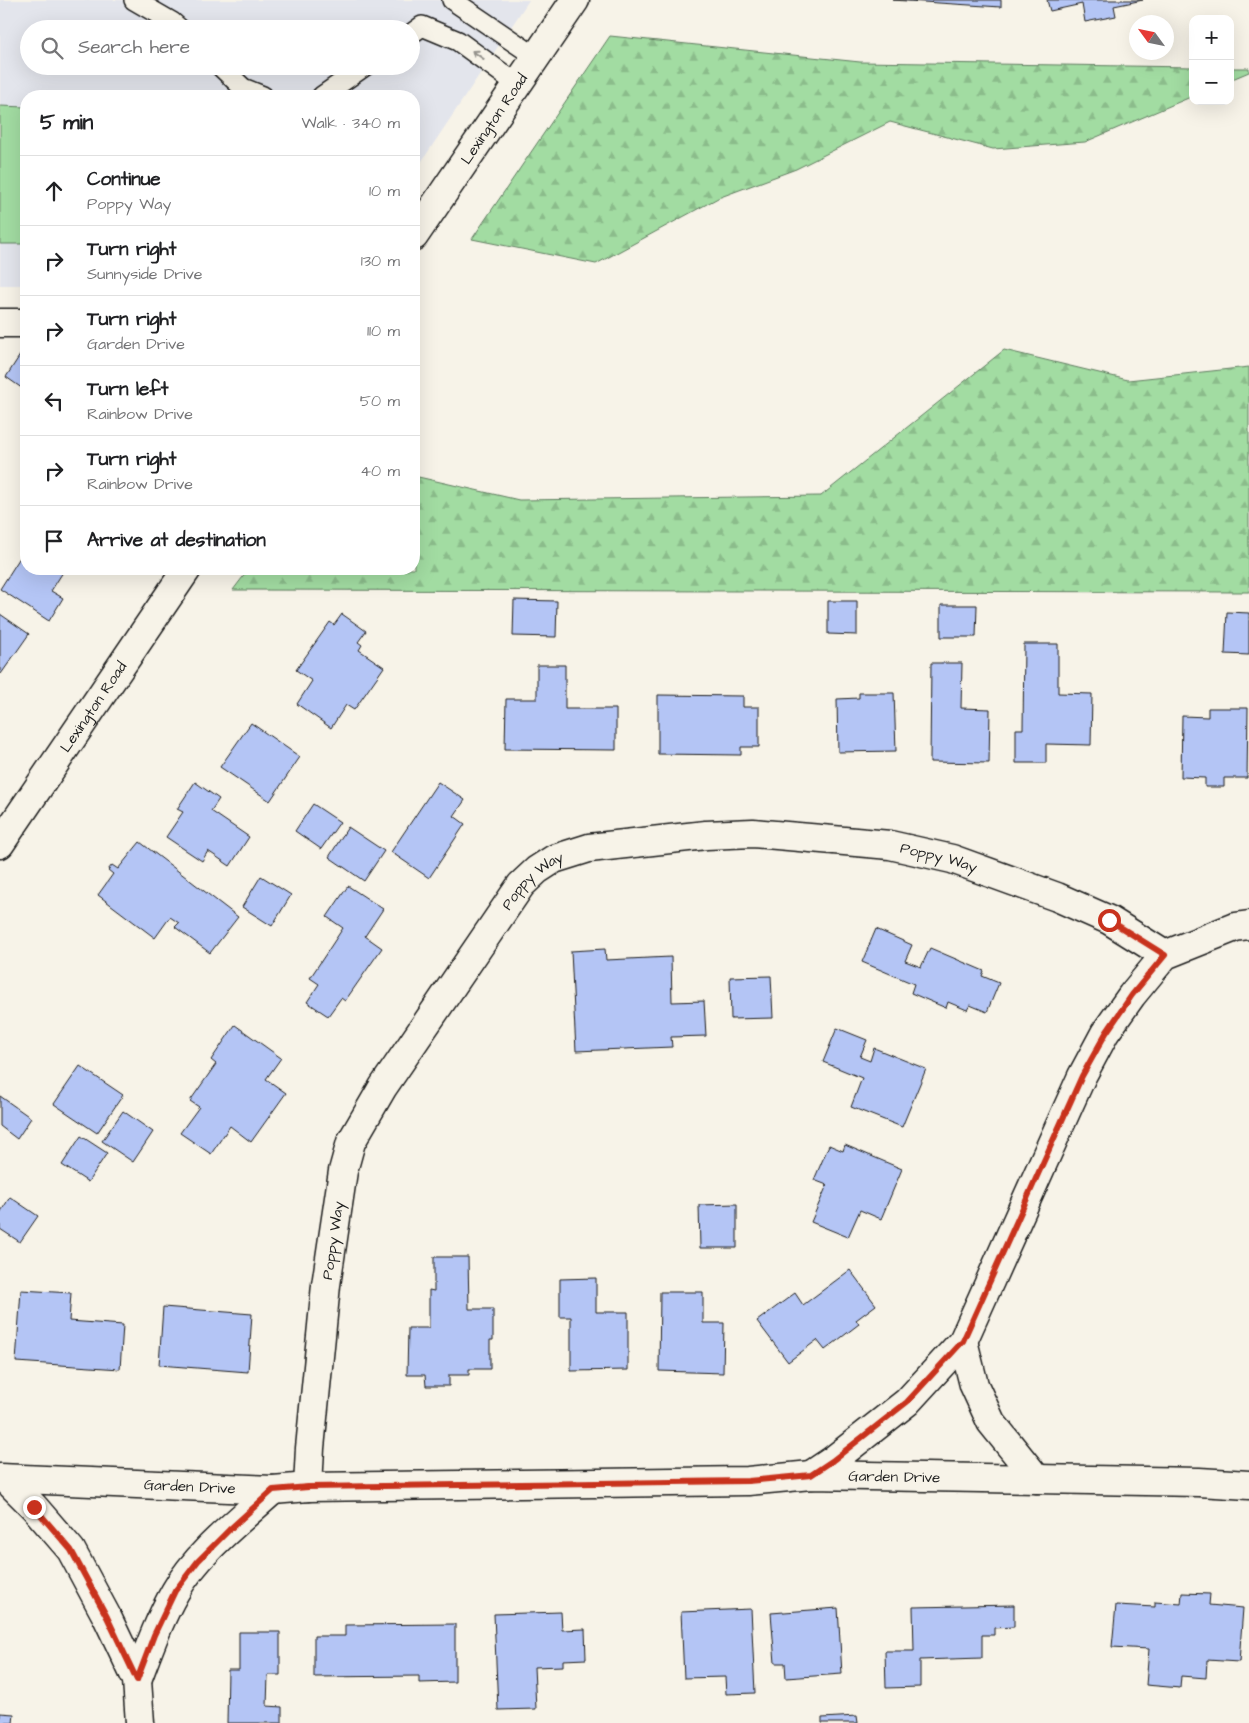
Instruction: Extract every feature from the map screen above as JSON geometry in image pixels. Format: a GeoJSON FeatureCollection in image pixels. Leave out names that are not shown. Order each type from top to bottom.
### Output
{"type":"FeatureCollection","features":[{"type":"Feature","properties":{"kind":"street","name":"Lexington Road"},"geometry":{"type":"LineString","coordinates":[[420,227],[575,0]]}},
{"type":"Feature","properties":{"kind":"street"},"geometry":{"type":"LineString","coordinates":[[0,323],[20,323]]}},
{"type":"Feature","properties":{"kind":"street","name":"Lexington Road"},"geometry":{"type":"LineString","coordinates":[[0,844],[183,575]]}},
{"type":"Feature","properties":{"kind":"street","name":"Poppy Way"},"geometry":{"type":"LineString","coordinates":[[308,1487],[326,1285],[343,1170],[351,1142],[383,1087],[521,885],[537,870],[554,859],[589,848],[706,835],[753,833],[890,845],[952,860],[1057,897],[1109,920],[1165,955]]}},
{"type":"Feature","properties":{"kind":"street"},"geometry":{"type":"LineString","coordinates":[[811,1475],[832,1461],[907,1402],[963,1341],[1082,1076],[1111,1026],[1132,995],[1165,955],[1236,927],[1249,924]]}},
{"type":"Feature","properties":{"kind":"street"},"geometry":{"type":"LineString","coordinates":[[963,1341],[974,1385],[991,1422],[1038,1479]]}},
{"type":"Feature","properties":{"kind":"street","name":"Garden Drive"},"geometry":{"type":"LineString","coordinates":[[3,1479],[273,1490],[308,1487],[748,1481],[811,1475],[1199,1482],[1249,1486]]}},
{"type":"Feature","properties":{"kind":"street"},"geometry":{"type":"LineString","coordinates":[[3,1479],[34,1507],[71,1550],[107,1617],[137,1680],[140,1723]]}},
{"type":"Feature","properties":{"kind":"street"},"geometry":{"type":"LineString","coordinates":[[137,1680],[154,1635],[175,1591],[198,1561],[273,1490]]}},
{"type":"Feature","properties":{"kind":"lane"},"geometry":{"type":"LineString","coordinates":[[134,0],[169,20]]}},
{"type":"Feature","properties":{"kind":"lane"},"geometry":{"type":"LineString","coordinates":[[452,0],[536,57]]}},
{"type":"Feature","properties":{"kind":"lane"},"geometry":{"type":"LineString","coordinates":[[420,27],[422,26],[458,41],[517,84]]}},
{"type":"Feature","properties":{"kind":"lane"},"geometry":{"type":"LineString","coordinates":[[229,75],[242,88],[247,90]]}},
{"type":"Feature","properties":{"kind":"lane"},"geometry":{"type":"LineString","coordinates":[[331,90],[352,75]]}},
{"type":"Feature","properties":{"kind":"shaded area"},"geometry":{"type":"Polygon","coordinates":[[[0,0],[529,0],[420,164],[420,90],[20,90],[20,285],[0,285],[0,0]]]}},
{"type":"Feature","properties":{"kind":"green space"},"geometry":{"type":"Polygon","coordinates":[[[610,36],[860,62],[1189,67],[1189,98],[1085,142],[993,149],[890,122],[796,169],[718,198],[596,264],[472,239],[610,36]]]}},
{"type":"Feature","properties":{"kind":"green space"},"geometry":{"type":"Polygon","coordinates":[[[1234,68],[1249,68],[1249,72],[1234,78],[1234,68]]]}},
{"type":"Feature","properties":{"kind":"green space"},"geometry":{"type":"Polygon","coordinates":[[[0,106],[20,107],[20,244],[0,244],[0,106]]]}},
{"type":"Feature","properties":{"kind":"green space"},"geometry":{"type":"Polygon","coordinates":[[[1004,350],[1128,380],[1249,367],[1249,592],[233,590],[244,575],[420,575],[420,477],[519,500],[821,496],[1004,350]]]}},
{"type":"Feature","properties":{"kind":"building"},"geometry":{"type":"Polygon","coordinates":[[[892,0],[1001,0],[1001,7],[892,0]]]}},
{"type":"Feature","properties":{"kind":"building"},"geometry":{"type":"Polygon","coordinates":[[[1047,0],[1143,0],[1114,6],[1116,16],[1085,22],[1082,4],[1050,11],[1047,0]]]}},
{"type":"Feature","properties":{"kind":"building"},"geometry":{"type":"Polygon","coordinates":[[[20,355],[20,387],[6,377],[20,355]]]}},
{"type":"Feature","properties":{"kind":"building"},"geometry":{"type":"Polygon","coordinates":[[[20,557],[20,575],[61,575],[51,591],[63,598],[49,621],[0,589],[20,557]]]}},
{"type":"Feature","properties":{"kind":"building"},"geometry":{"type":"Polygon","coordinates":[[[514,600],[557,601],[556,637],[513,636],[514,600]]]}},
{"type":"Feature","properties":{"kind":"building"},"geometry":{"type":"Polygon","coordinates":[[[828,601],[857,601],[857,635],[828,634],[828,601]]]}},
{"type":"Feature","properties":{"kind":"building"},"geometry":{"type":"Polygon","coordinates":[[[941,605],[977,605],[976,637],[941,637],[941,605]]]}},
{"type":"Feature","properties":{"kind":"building"},"geometry":{"type":"Polygon","coordinates":[[[1227,612],[1249,613],[1249,655],[1225,654],[1227,612]]]}},
{"type":"Feature","properties":{"kind":"building"},"geometry":{"type":"Polygon","coordinates":[[[0,614],[29,634],[1,674],[0,674],[0,614]]]}},
{"type":"Feature","properties":{"kind":"building"},"geometry":{"type":"Polygon","coordinates":[[[342,614],[366,631],[358,642],[362,645],[359,650],[384,667],[354,710],[346,705],[331,728],[297,704],[312,681],[296,670],[330,622],[334,625],[342,614]]]}},
{"type":"Feature","properties":{"kind":"building"},"geometry":{"type":"Polygon","coordinates":[[[1024,644],[1058,644],[1058,693],[1092,694],[1091,745],[1046,744],[1046,763],[1016,763],[1016,729],[1023,729],[1024,644]]]}},
{"type":"Feature","properties":{"kind":"building"},"geometry":{"type":"Polygon","coordinates":[[[931,663],[962,663],[961,708],[990,709],[989,763],[930,762],[931,663]]]}},
{"type":"Feature","properties":{"kind":"building"},"geometry":{"type":"Polygon","coordinates":[[[537,665],[565,665],[565,709],[616,709],[616,750],[505,749],[506,699],[537,699],[537,665]]]}},
{"type":"Feature","properties":{"kind":"building"},"geometry":{"type":"Polygon","coordinates":[[[859,693],[894,693],[896,751],[838,752],[837,699],[859,698],[859,693]]]}},
{"type":"Feature","properties":{"kind":"building"},"geometry":{"type":"Polygon","coordinates":[[[658,695],[743,696],[743,707],[759,707],[759,747],[741,747],[741,755],[658,754],[658,695]]]}},
{"type":"Feature","properties":{"kind":"building"},"geometry":{"type":"Polygon","coordinates":[[[1208,708],[1248,708],[1247,778],[1224,778],[1224,787],[1205,787],[1205,778],[1181,777],[1182,716],[1208,717],[1208,708]]]}},
{"type":"Feature","properties":{"kind":"building"},"geometry":{"type":"Polygon","coordinates":[[[251,723],[300,757],[270,801],[220,767],[251,723]]]}},
{"type":"Feature","properties":{"kind":"building"},"geometry":{"type":"Polygon","coordinates":[[[195,782],[219,799],[211,811],[249,837],[230,866],[208,851],[202,861],[166,837],[183,812],[177,809],[195,782]]]}},
{"type":"Feature","properties":{"kind":"building"},"geometry":{"type":"Polygon","coordinates":[[[438,782],[465,800],[454,816],[465,824],[429,878],[391,852],[438,782]]]}},
{"type":"Feature","properties":{"kind":"building"},"geometry":{"type":"Polygon","coordinates":[[[313,804],[340,822],[321,849],[295,831],[313,804]]]}},
{"type":"Feature","properties":{"kind":"building"},"geometry":{"type":"Polygon","coordinates":[[[348,827],[384,851],[364,881],[329,857],[348,827]]]}},
{"type":"Feature","properties":{"kind":"building"},"geometry":{"type":"Polygon","coordinates":[[[140,842],[238,917],[210,953],[175,927],[179,923],[170,917],[155,938],[98,895],[113,874],[108,870],[112,865],[118,869],[140,842]]]}},
{"type":"Feature","properties":{"kind":"building"},"geometry":{"type":"Polygon","coordinates":[[[261,876],[291,895],[272,926],[242,907],[261,876]]]}},
{"type":"Feature","properties":{"kind":"building"},"geometry":{"type":"Polygon","coordinates":[[[348,886],[383,909],[365,936],[382,948],[345,1001],[341,998],[328,1016],[307,1002],[319,984],[310,978],[343,928],[327,917],[348,886]]]}},
{"type":"Feature","properties":{"kind":"building"},"geometry":{"type":"Polygon","coordinates":[[[876,929],[912,945],[905,961],[921,967],[930,948],[984,971],[982,976],[999,983],[987,1012],[970,1005],[967,1010],[948,1002],[946,1008],[911,993],[914,984],[862,962],[876,929]]]}},
{"type":"Feature","properties":{"kind":"building"},"geometry":{"type":"Polygon","coordinates":[[[605,949],[606,960],[671,957],[672,1002],[704,1001],[706,1036],[671,1037],[672,1047],[576,1051],[571,951],[605,949]]]}},
{"type":"Feature","properties":{"kind":"building"},"geometry":{"type":"Polygon","coordinates":[[[771,976],[773,1018],[731,1019],[730,977],[771,976]]]}},
{"type":"Feature","properties":{"kind":"building"},"geometry":{"type":"Polygon","coordinates":[[[235,1025],[281,1058],[266,1079],[286,1093],[251,1142],[230,1126],[211,1154],[180,1133],[199,1107],[190,1101],[216,1064],[211,1060],[235,1025]]]}},
{"type":"Feature","properties":{"kind":"building"},"geometry":{"type":"Polygon","coordinates":[[[837,1028],[867,1040],[860,1057],[870,1061],[874,1048],[926,1069],[902,1127],[851,1107],[862,1078],[823,1062],[837,1028]]]}},
{"type":"Feature","properties":{"kind":"building"},"geometry":{"type":"Polygon","coordinates":[[[80,1066],[123,1095],[97,1133],[54,1104],[80,1066]]]}},
{"type":"Feature","properties":{"kind":"building"},"geometry":{"type":"Polygon","coordinates":[[[0,1096],[31,1118],[17,1139],[0,1126],[0,1096]]]}},
{"type":"Feature","properties":{"kind":"building"},"geometry":{"type":"Polygon","coordinates":[[[123,1111],[153,1132],[133,1162],[102,1141],[123,1111]]]}},
{"type":"Feature","properties":{"kind":"building"},"geometry":{"type":"Polygon","coordinates":[[[81,1136],[107,1153],[88,1182],[62,1165],[81,1136]]]}},
{"type":"Feature","properties":{"kind":"building"},"geometry":{"type":"Polygon","coordinates":[[[829,1145],[843,1151],[845,1145],[902,1169],[881,1219],[860,1210],[848,1237],[811,1222],[827,1185],[814,1180],[829,1145]]]}},
{"type":"Feature","properties":{"kind":"building"},"geometry":{"type":"Polygon","coordinates":[[[10,1197],[38,1216],[20,1242],[0,1229],[0,1213],[10,1197]]]}},
{"type":"Feature","properties":{"kind":"building"},"geometry":{"type":"Polygon","coordinates":[[[737,1204],[737,1248],[700,1248],[699,1205],[737,1204]]]}},
{"type":"Feature","properties":{"kind":"building"},"geometry":{"type":"Polygon","coordinates":[[[434,1257],[468,1257],[469,1309],[493,1309],[493,1340],[490,1340],[490,1369],[469,1369],[469,1375],[449,1375],[449,1386],[426,1386],[425,1375],[407,1375],[408,1328],[429,1328],[429,1290],[434,1291],[434,1257]]]}},
{"type":"Feature","properties":{"kind":"building"},"geometry":{"type":"Polygon","coordinates":[[[850,1270],[876,1305],[856,1320],[859,1324],[825,1350],[817,1340],[788,1362],[757,1321],[795,1293],[803,1305],[850,1270]]]}},
{"type":"Feature","properties":{"kind":"building"},"geometry":{"type":"Polygon","coordinates":[[[596,1278],[596,1312],[628,1312],[628,1370],[571,1371],[571,1317],[560,1317],[560,1279],[596,1278]]]}},
{"type":"Feature","properties":{"kind":"building"},"geometry":{"type":"Polygon","coordinates":[[[21,1290],[71,1293],[69,1321],[123,1325],[120,1369],[16,1362],[21,1290]]]}},
{"type":"Feature","properties":{"kind":"building"},"geometry":{"type":"Polygon","coordinates":[[[660,1292],[703,1292],[703,1323],[724,1323],[723,1373],[659,1371],[660,1292]]]}},
{"type":"Feature","properties":{"kind":"building"},"geometry":{"type":"Polygon","coordinates":[[[163,1307],[252,1314],[248,1372],[159,1365],[163,1307]]]}},
{"type":"Feature","properties":{"kind":"building"},"geometry":{"type":"Polygon","coordinates":[[[1182,1593],[1210,1594],[1209,1605],[1243,1608],[1239,1662],[1207,1660],[1206,1678],[1181,1676],[1180,1688],[1146,1685],[1149,1649],[1112,1647],[1116,1605],[1155,1607],[1155,1602],[1181,1604],[1182,1593]]]}},
{"type":"Feature","properties":{"kind":"building"},"geometry":{"type":"Polygon","coordinates":[[[1014,1605],[1014,1627],[994,1628],[994,1635],[982,1635],[982,1658],[920,1660],[920,1687],[886,1688],[885,1651],[914,1651],[913,1607],[1014,1605]]]}},
{"type":"Feature","properties":{"kind":"building"},"geometry":{"type":"Polygon","coordinates":[[[838,1608],[842,1674],[786,1678],[785,1663],[775,1663],[771,1613],[838,1608]]]}},
{"type":"Feature","properties":{"kind":"building"},"geometry":{"type":"Polygon","coordinates":[[[751,1609],[755,1693],[726,1694],[725,1677],[684,1678],[681,1612],[751,1609]]]}},
{"type":"Feature","properties":{"kind":"building"},"geometry":{"type":"Polygon","coordinates":[[[561,1612],[562,1630],[585,1629],[586,1659],[563,1660],[563,1666],[534,1667],[536,1709],[498,1710],[494,1614],[561,1612]]]}},
{"type":"Feature","properties":{"kind":"building"},"geometry":{"type":"Polygon","coordinates":[[[455,1624],[455,1682],[419,1683],[419,1676],[314,1677],[314,1636],[345,1636],[345,1625],[455,1624]]]}},
{"type":"Feature","properties":{"kind":"building"},"geometry":{"type":"Polygon","coordinates":[[[239,1632],[280,1632],[280,1675],[268,1675],[267,1706],[282,1707],[282,1723],[227,1723],[228,1670],[239,1670],[239,1632]]]}},
{"type":"Feature","properties":{"kind":"building"},"geometry":{"type":"Polygon","coordinates":[[[0,1713],[14,1714],[13,1723],[0,1723],[0,1713]]]}},
{"type":"Feature","properties":{"kind":"building"},"geometry":{"type":"Polygon","coordinates":[[[857,1716],[858,1723],[822,1723],[822,1718],[857,1716]]]}},
{"type":"Feature","properties":{"kind":"route"},"geometry":{"type":"LineString","coordinates":[[34,1507],[71,1550],[107,1617],[137,1680],[154,1635],[175,1591],[198,1561],[273,1490],[308,1487],[748,1481],[811,1475],[832,1461],[907,1402],[963,1341],[1082,1076],[1106,1033],[1132,995],[1165,955],[1109,920]]}}]}
